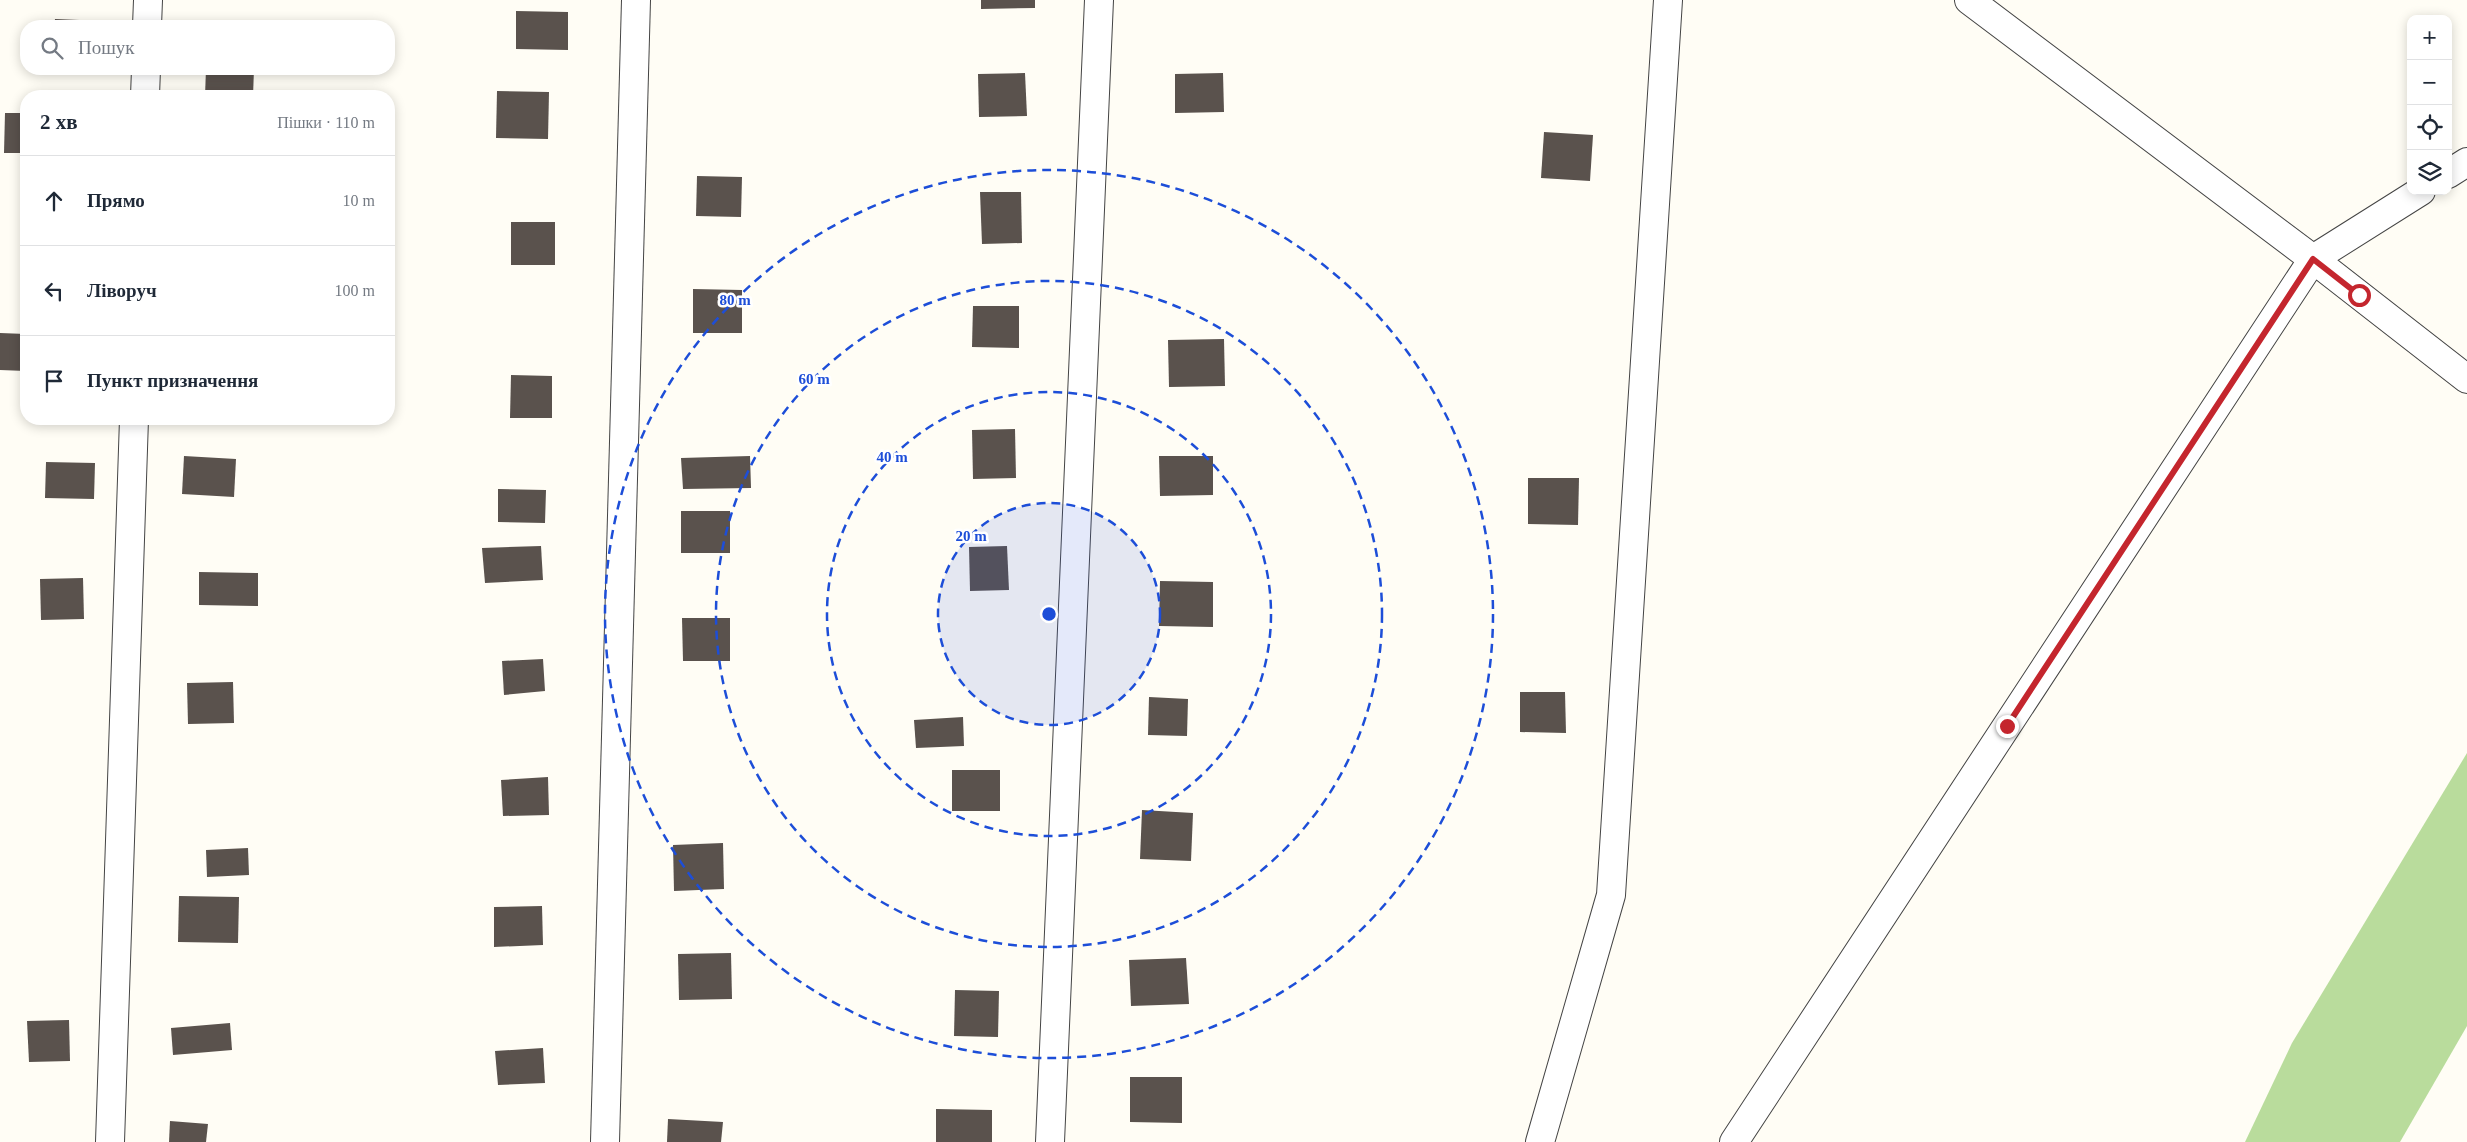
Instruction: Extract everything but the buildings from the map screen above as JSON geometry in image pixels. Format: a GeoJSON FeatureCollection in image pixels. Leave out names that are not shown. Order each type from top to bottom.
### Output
{"type":"FeatureCollection","features":[{"type":"Feature","properties":{"kind":"street"},"geometry":{"type":"LineString","coordinates":[[147,20],[148,0]]}},
{"type":"Feature","properties":{"kind":"street"},"geometry":{"type":"LineString","coordinates":[[605,1142],[636,0]]}},
{"type":"Feature","properties":{"kind":"street"},"geometry":{"type":"LineString","coordinates":[[1050,1142],[1099,0]]}},
{"type":"Feature","properties":{"kind":"street"},"geometry":{"type":"LineString","coordinates":[[1540,1142],[1611,896],[1668,0]]}},
{"type":"Feature","properties":{"kind":"street"},"geometry":{"type":"LineString","coordinates":[[1969,0],[2313,259],[2467,380]]}},
{"type":"Feature","properties":{"kind":"street"},"geometry":{"type":"LineString","coordinates":[[145,90],[146,75]]}},
{"type":"Feature","properties":{"kind":"street"},"geometry":{"type":"LineString","coordinates":[[2452,171],[2467,162]]}},
{"type":"Feature","properties":{"kind":"street"},"geometry":{"type":"LineString","coordinates":[[1734,1142],[2313,259],[2415,195]]}},
{"type":"Feature","properties":{"kind":"street"},"geometry":{"type":"LineString","coordinates":[[110,1142],[134,425]]}},
{"type":"Feature","properties":{"kind":"green space"},"geometry":{"type":"Polygon","coordinates":[[[2467,753],[2467,1026],[2400,1142],[2245,1142],[2292,1043],[2467,753]]]}},
{"type":"Feature","properties":{"kind":"route"},"geometry":{"type":"LineString","coordinates":[[2007,726],[2313,259],[2359,295]]}}]}
